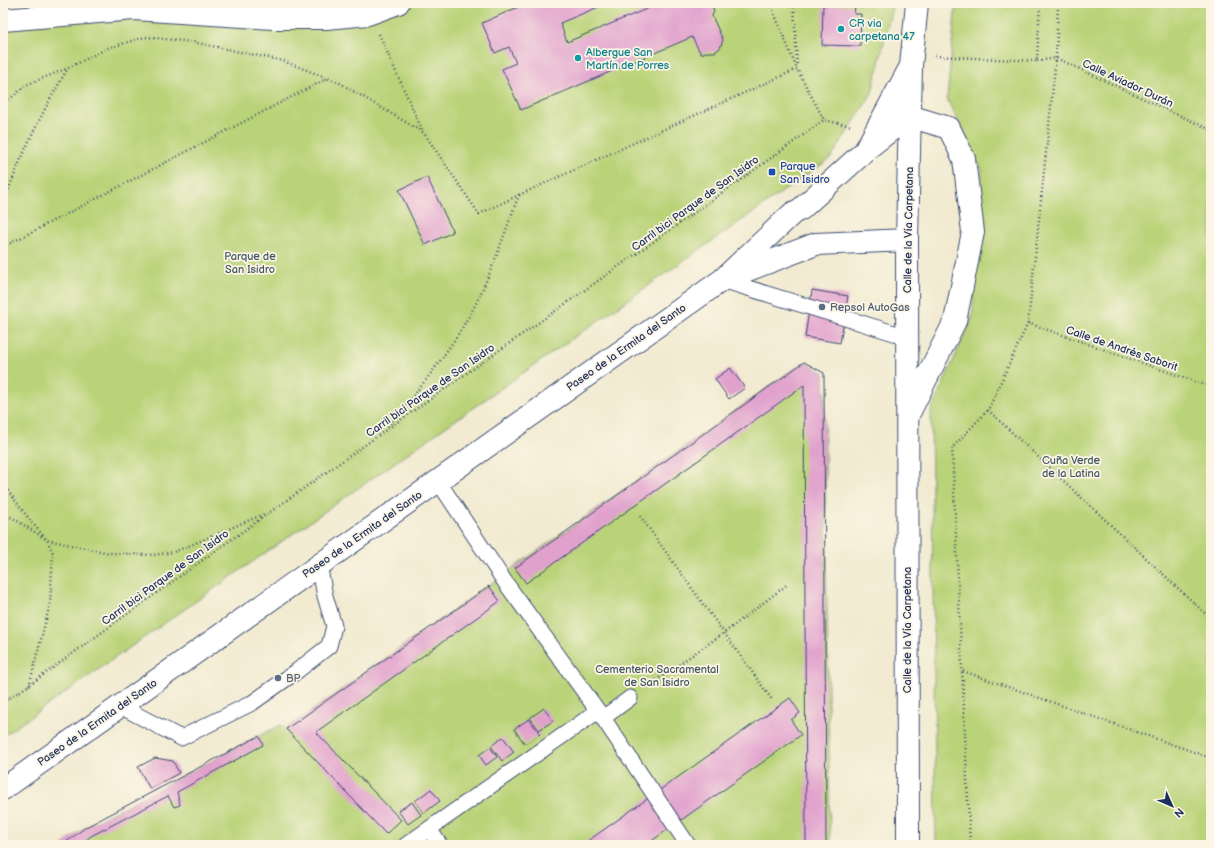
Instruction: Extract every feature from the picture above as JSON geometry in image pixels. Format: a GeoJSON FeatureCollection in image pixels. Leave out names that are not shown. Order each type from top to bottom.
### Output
{"type":"FeatureCollection","features":[{"type":"Feature","properties":{"kind":"street"},"geometry":{"type":"LineString","coordinates":[[3,20],[134,6],[273,18],[326,18],[365,15],[398,3]]}},
{"type":"Feature","properties":{"kind":"street","name":"Calle de la Vía Carpetana"},"geometry":{"type":"LineString","coordinates":[[908,845],[907,240],[909,116],[917,3]]}},
{"type":"Feature","properties":{"kind":"street","name":"Paseo de la Ermita del Santo"},"geometry":{"type":"LineString","coordinates":[[3,789],[722,280],[793,213],[801,209],[865,151],[912,60]]}},
{"type":"Feature","properties":{"kind":"street"},"geometry":{"type":"LineString","coordinates":[[865,151],[909,116]]}},
{"type":"Feature","properties":{"kind":"street","name":"Calle de la Vía Carpetana"},"geometry":{"type":"LineString","coordinates":[[907,416],[955,321],[972,232],[964,159],[949,128],[909,116]]}},
{"type":"Feature","properties":{"kind":"street","name":"Paseo de la Ermita del Santo"},"geometry":{"type":"LineString","coordinates":[[722,280],[816,244],[907,240]]}},
{"type":"Feature","properties":{"kind":"lane"},"geometry":{"type":"LineString","coordinates":[[722,280],[907,337]]}},
{"type":"Feature","properties":{"kind":"lane"},"geometry":{"type":"LineString","coordinates":[[438,481],[505,582],[600,714],[688,845]]}},
{"type":"Feature","properties":{"kind":"lane"},"geometry":{"type":"LineString","coordinates":[[120,706],[181,738],[252,703],[297,671],[329,646],[334,626],[325,596],[319,564]]}},
{"type":"Feature","properties":{"kind":"lane"},"geometry":{"type":"LineString","coordinates":[[406,845],[600,714],[630,698]]}},
{"type":"Feature","properties":{"kind":"lane"},"geometry":{"type":"LineString","coordinates":[[429,829],[440,845]]}},
{"type":"Feature","properties":{"kind":"path"},"geometry":{"type":"LineString","coordinates":[[770,3],[797,69],[824,120],[874,131]]}},
{"type":"Feature","properties":{"kind":"path"},"geometry":{"type":"LineString","coordinates":[[794,3],[797,69]]}},
{"type":"Feature","properties":{"kind":"path"},"geometry":{"type":"LineString","coordinates":[[1037,60],[1040,3]]}},
{"type":"Feature","properties":{"kind":"path"},"geometry":{"type":"LineString","coordinates":[[970,845],[952,448],[988,410],[1028,323],[1056,58],[1058,3]]}},
{"type":"Feature","properties":{"kind":"path"},"geometry":{"type":"LineString","coordinates":[[365,15],[424,133],[479,214],[797,69]]}},
{"type":"Feature","properties":{"kind":"path"},"geometry":{"type":"LineString","coordinates":[[3,105],[26,85],[68,68],[108,48],[145,37],[193,42],[283,61],[338,82],[424,133]]}},
{"type":"Feature","properties":{"kind":"path"},"geometry":{"type":"LineString","coordinates":[[912,60],[1037,60],[1056,58]]}},
{"type":"Feature","properties":{"kind":"path","name":"Calle Aviador Durán"},"geometry":{"type":"LineString","coordinates":[[1056,58],[1211,130]]}},
{"type":"Feature","properties":{"kind":"path"},"geometry":{"type":"LineString","coordinates":[[3,205],[24,150],[43,110],[68,68]]}},
{"type":"Feature","properties":{"kind":"path"},"geometry":{"type":"LineString","coordinates":[[3,247],[328,78]]}},
{"type":"Feature","properties":{"kind":"path","name":"Carril bici Parque de San Isidro"},"geometry":{"type":"LineString","coordinates":[[3,702],[28,686],[269,512],[383,433],[824,120]]}},
{"type":"Feature","properties":{"kind":"path"},"geometry":{"type":"LineString","coordinates":[[383,433],[448,350],[472,311],[486,280],[519,196]]}},
{"type":"Feature","properties":{"kind":"path","name":"Calle de Andrés Saborit"},"geometry":{"type":"LineString","coordinates":[[1028,323],[1211,387]]}},
{"type":"Feature","properties":{"kind":"path"},"geometry":{"type":"LineString","coordinates":[[988,410],[1211,619]]}},
{"type":"Feature","properties":{"kind":"path"},"geometry":{"type":"LineString","coordinates":[[3,484],[29,520],[47,540],[53,552],[50,604],[28,686]]}},
{"type":"Feature","properties":{"kind":"path"},"geometry":{"type":"LineString","coordinates":[[3,514],[13,518],[47,540],[109,553],[154,555],[174,552],[269,512]]}},
{"type":"Feature","properties":{"kind":"path"},"geometry":{"type":"LineString","coordinates":[[640,516],[773,701]]}},
{"type":"Feature","properties":{"kind":"path"},"geometry":{"type":"LineString","coordinates":[[630,698],[724,633],[788,584]]}},
{"type":"Feature","properties":{"kind":"path"},"geometry":{"type":"LineString","coordinates":[[963,671],[1211,758]]}},
{"type":"Feature","properties":{"kind":"green space","name":"Parque de San Isidro"},"geometry":{"type":"Polygon","coordinates":[[[398,3],[893,3],[872,93],[831,158],[3,736],[3,20],[326,18],[398,3]]]}},
{"type":"Feature","properties":{"kind":"green space","name":"Cuña Verde de la Latina"},"geometry":{"type":"Polygon","coordinates":[[[956,3],[1211,3],[1211,845],[936,845],[931,411],[972,319],[982,170],[947,99],[956,3]]]}},
{"type":"Feature","properties":{"kind":"green space","name":"Cementerio Sacramental de San Isidro"},"geometry":{"type":"Polygon","coordinates":[[[804,362],[824,373],[830,845],[62,845],[86,827],[259,736],[281,725],[286,729],[804,362]]]}},
{"type":"Feature","properties":{"kind":"building","name":"Albergue San Martín de Porres"},"geometry":{"type":"Polygon","coordinates":[[[527,3],[608,3],[560,23],[567,42],[661,3],[711,3],[714,11],[712,16],[723,40],[720,48],[715,52],[706,52],[701,54],[692,37],[521,110],[502,69],[516,63],[509,47],[495,53],[482,23],[527,3]]]}},
{"type":"Feature","properties":{"kind":"building","name":"CR via carpetana 47"},"geometry":{"type":"Polygon","coordinates":[[[823,5],[855,6],[854,14],[861,14],[860,46],[822,45],[823,5]]]}},
{"type":"Feature","properties":{"kind":"building"},"geometry":{"type":"Polygon","coordinates":[[[427,177],[453,232],[425,245],[399,190],[427,177]]]}},
{"type":"Feature","properties":{"kind":"building"},"geometry":{"type":"Polygon","coordinates":[[[812,290],[848,296],[840,343],[805,337],[812,290]]]}},
{"type":"Feature","properties":{"kind":"building"},"geometry":{"type":"Polygon","coordinates":[[[804,362],[824,373],[826,845],[806,845],[804,385],[526,583],[515,568],[804,362]]]}},
{"type":"Feature","properties":{"kind":"building"},"geometry":{"type":"Polygon","coordinates":[[[730,368],[745,388],[729,399],[715,379],[730,368]]]}},
{"type":"Feature","properties":{"kind":"building"},"geometry":{"type":"Polygon","coordinates":[[[489,586],[500,601],[316,732],[401,820],[386,834],[286,729],[489,586]]]}},
{"type":"Feature","properties":{"kind":"building"},"geometry":{"type":"Polygon","coordinates":[[[790,698],[800,713],[791,720],[801,735],[646,845],[582,845],[790,698]]]}},
{"type":"Feature","properties":{"kind":"building"},"geometry":{"type":"Polygon","coordinates":[[[544,708],[553,721],[539,730],[530,718],[544,708]]]}},
{"type":"Feature","properties":{"kind":"building"},"geometry":{"type":"Polygon","coordinates":[[[529,719],[540,734],[525,744],[514,729],[529,719]]]}},
{"type":"Feature","properties":{"kind":"building"},"geometry":{"type":"Polygon","coordinates":[[[259,736],[263,745],[177,792],[180,805],[174,807],[168,796],[91,836],[80,845],[62,845],[86,827],[259,736]]]}},
{"type":"Feature","properties":{"kind":"building"},"geometry":{"type":"Polygon","coordinates":[[[503,737],[514,752],[502,761],[491,746],[503,737]]]}},
{"type":"Feature","properties":{"kind":"building"},"geometry":{"type":"Polygon","coordinates":[[[490,747],[497,757],[486,765],[479,755],[490,747]]]}},
{"type":"Feature","properties":{"kind":"building"},"geometry":{"type":"Polygon","coordinates":[[[155,758],[173,761],[179,773],[150,789],[138,767],[155,758]]]}},
{"type":"Feature","properties":{"kind":"building"},"geometry":{"type":"Polygon","coordinates":[[[431,789],[440,801],[424,813],[415,801],[431,789]]]}},
{"type":"Feature","properties":{"kind":"building"},"geometry":{"type":"Polygon","coordinates":[[[412,802],[421,815],[408,824],[398,811],[412,802]]]}},
{"type":"Feature","properties":{"kind":"place","name":"CR via carpetana 47"},"geometry":{"type":"Point","coordinates":[841,29]}},
{"type":"Feature","properties":{"kind":"place","name":"Albergue San Martín de Porres"},"geometry":{"type":"Point","coordinates":[578,58]}},
{"type":"Feature","properties":{"kind":"place","name":"Parque San Isidro"},"geometry":{"type":"Point","coordinates":[772,172]}},
{"type":"Feature","properties":{"kind":"place","name":"Repsol AutoGas"},"geometry":{"type":"Point","coordinates":[822,307]}},
{"type":"Feature","properties":{"kind":"place","name":"BP"},"geometry":{"type":"Point","coordinates":[278,678]}}]}
